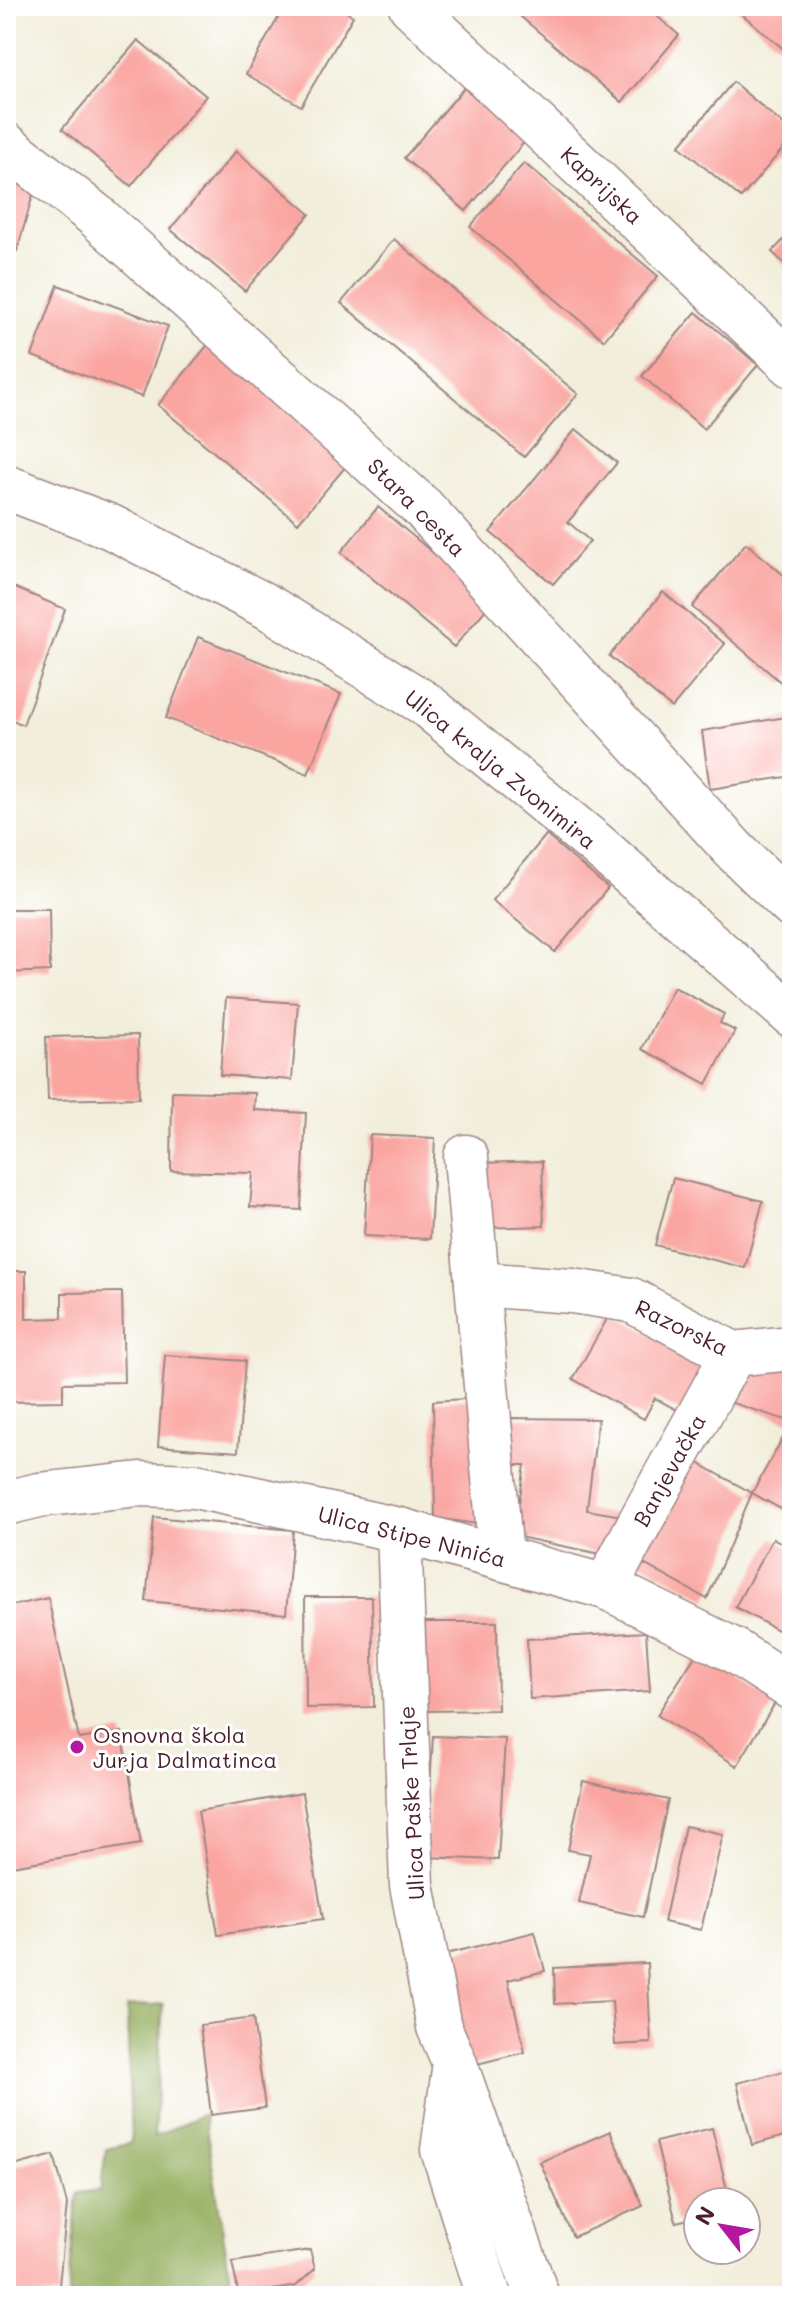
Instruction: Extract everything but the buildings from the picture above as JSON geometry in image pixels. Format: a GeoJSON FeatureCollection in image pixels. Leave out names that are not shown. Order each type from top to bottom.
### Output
{"type":"FeatureCollection","features":[{"type":"Feature","properties":{"kind":"street","name":"Kaprijska"},"geometry":{"type":"LineString","coordinates":[[411,6],[792,365]]}},
{"type":"Feature","properties":{"kind":"street","name":"Stara cesta"},"geometry":{"type":"LineString","coordinates":[[6,145],[95,215],[423,508],[735,851],[792,906]]}},
{"type":"Feature","properties":{"kind":"street","name":"Ulica kralja Zvonimira"},"geometry":{"type":"LineString","coordinates":[[6,487],[111,527],[268,607],[424,703],[598,846],[792,1015]]}},
{"type":"Feature","properties":{"kind":"street"},"geometry":{"type":"LineString","coordinates":[[466,1157],[501,1558]]}},
{"type":"Feature","properties":{"kind":"street","name":"Razorska"},"geometry":{"type":"LineString","coordinates":[[477,1284],[572,1291],[631,1300],[733,1354],[792,1348]]}},
{"type":"Feature","properties":{"kind":"street","name":"Banjevačka"},"geometry":{"type":"LineString","coordinates":[[606,1587],[733,1354]]}},
{"type":"Feature","properties":{"kind":"street","name":"Ulica Stipe Ninića"},"geometry":{"type":"LineString","coordinates":[[6,1503],[39,1495],[140,1484],[195,1486],[399,1530],[606,1587],[733,1650],[792,1688]]}},
{"type":"Feature","properties":{"kind":"street","name":"Ulica Paške Trlaje"},"geometry":{"type":"LineString","coordinates":[[399,1530],[412,1885],[439,2027],[537,2296]]}},
{"type":"Feature","properties":{"kind":"street"},"geometry":{"type":"LineString","coordinates":[[455,2064],[443,2150],[489,2296]]}},
{"type":"Feature","properties":{"kind":"green space"},"geometry":{"type":"Polygon","coordinates":[[[163,2004],[154,2137],[204,2114],[233,2296],[68,2296],[78,2193],[101,2190],[106,2149],[131,2143],[127,2007],[163,2004]]]}},
{"type":"Feature","properties":{"kind":"place","name":"Osnovna škola Jurja Dalmatinca"},"geometry":{"type":"Point","coordinates":[77,1747]}}]}
